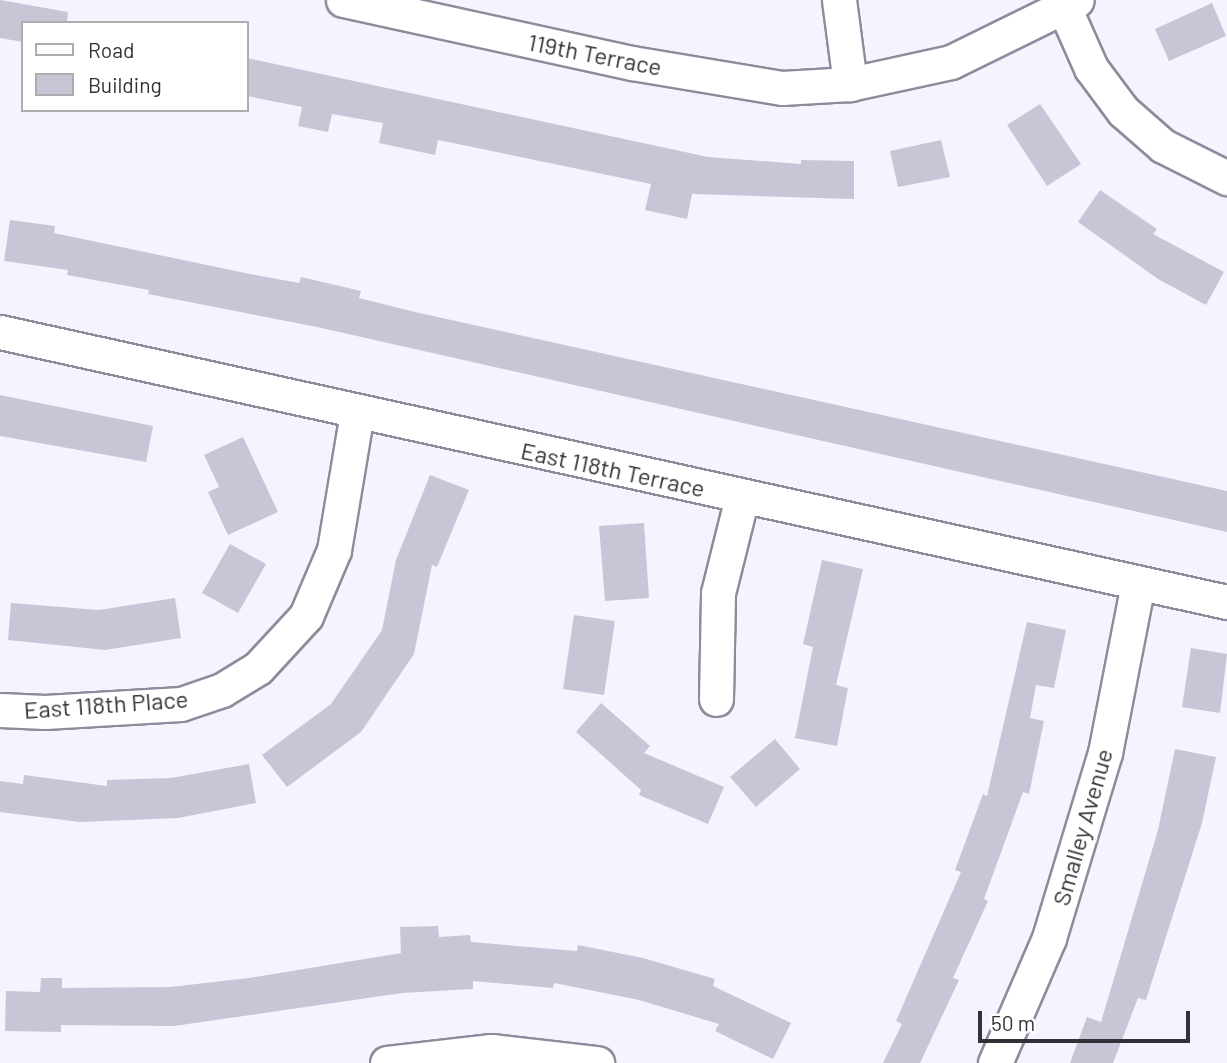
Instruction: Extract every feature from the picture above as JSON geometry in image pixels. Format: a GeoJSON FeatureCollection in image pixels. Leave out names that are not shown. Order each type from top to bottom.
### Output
{"type":"FeatureCollection","features":[{"type":"Feature","properties":{"kind":"street","name":"119th Terrace"},"geometry":{"type":"LineString","coordinates":[[343,0],[632,63],[782,88],[850,84],[951,62],[1071,4]]}},
{"type":"Feature","properties":{"kind":"street"},"geometry":{"type":"LineString","coordinates":[[839,0],[850,84]]}},
{"type":"Feature","properties":{"kind":"street"},"geometry":{"type":"LineString","coordinates":[[1071,4],[1090,68],[1122,111],[1163,146],[1227,178]]}},
{"type":"Feature","properties":{"kind":"street","name":"East 118th Terrace"},"geometry":{"type":"LineString","coordinates":[[0,332],[357,413],[1227,602]]}},
{"type":"Feature","properties":{"kind":"street","name":"East 118th Place"},"geometry":{"type":"LineString","coordinates":[[0,710],[45,712],[181,704],[222,690],[258,668],[306,616],[334,550],[357,413]]}},
{"type":"Feature","properties":{"kind":"street"},"geometry":{"type":"LineString","coordinates":[[716,699],[718,593],[742,497]]}},
{"type":"Feature","properties":{"kind":"street","name":"Smalley Avenue"},"geometry":{"type":"LineString","coordinates":[[995,1063],[1049,938],[1105,753],[1138,583]]}},
{"type":"Feature","properties":{"kind":"street"},"geometry":{"type":"LineString","coordinates":[[387,1063],[491,1052],[597,1063]]}},
{"type":"Feature","properties":{"kind":"building"},"geometry":{"type":"Polygon","coordinates":[[[0,0],[68,12],[67,21],[21,21],[21,42],[0,38],[0,0]]]}},
{"type":"Feature","properties":{"kind":"building"},"geometry":{"type":"Polygon","coordinates":[[[1212,3],[1226,36],[1169,61],[1155,29],[1212,3]]]}},
{"type":"Feature","properties":{"kind":"building"},"geometry":{"type":"Polygon","coordinates":[[[248,58],[708,157],[801,164],[801,160],[854,161],[854,199],[692,194],[687,219],[645,210],[651,184],[438,140],[435,155],[379,143],[383,123],[332,114],[328,132],[298,126],[302,107],[248,96],[248,58]]]}},
{"type":"Feature","properties":{"kind":"building"},"geometry":{"type":"Polygon","coordinates":[[[1040,104],[1081,164],[1047,186],[1007,125],[1040,104]]]}},
{"type":"Feature","properties":{"kind":"building"},"geometry":{"type":"Polygon","coordinates":[[[941,140],[950,177],[898,187],[890,151],[941,140]]]}},
{"type":"Feature","properties":{"kind":"building"},"geometry":{"type":"Polygon","coordinates":[[[1100,190],[1157,229],[1153,234],[1224,272],[1206,305],[1158,279],[1078,222],[1100,190]]]}},
{"type":"Feature","properties":{"kind":"building"},"geometry":{"type":"Polygon","coordinates":[[[10,220],[55,226],[54,233],[250,274],[299,283],[301,277],[361,291],[359,298],[415,312],[1227,491],[1227,532],[317,327],[148,294],[149,290],[67,275],[68,270],[4,261],[10,220]]]}},
{"type":"Feature","properties":{"kind":"building"},"geometry":{"type":"Polygon","coordinates":[[[0,395],[153,426],[146,462],[0,436],[0,395]]]}},
{"type":"Feature","properties":{"kind":"building"},"geometry":{"type":"Polygon","coordinates":[[[243,437],[278,512],[228,535],[208,492],[219,487],[204,455],[243,437]]]}},
{"type":"Feature","properties":{"kind":"building"},"geometry":{"type":"Polygon","coordinates":[[[430,475],[469,490],[437,567],[432,565],[414,654],[361,732],[287,787],[262,755],[331,704],[382,630],[396,560],[430,475]]]}},
{"type":"Feature","properties":{"kind":"building"},"geometry":{"type":"Polygon","coordinates":[[[644,523],[649,598],[605,601],[599,526],[644,523]]]}},
{"type":"Feature","properties":{"kind":"building"},"geometry":{"type":"Polygon","coordinates":[[[230,544],[266,564],[238,613],[202,593],[230,544]]]}},
{"type":"Feature","properties":{"kind":"building"},"geometry":{"type":"Polygon","coordinates":[[[822,560],[863,569],[836,685],[848,688],[837,746],[795,738],[813,647],[803,644],[822,560]]]}},
{"type":"Feature","properties":{"kind":"building"},"geometry":{"type":"Polygon","coordinates":[[[175,598],[181,638],[105,650],[8,640],[11,603],[99,610],[175,598]]]}},
{"type":"Feature","properties":{"kind":"building"},"geometry":{"type":"Polygon","coordinates":[[[574,615],[615,621],[604,695],[563,689],[574,615]]]}},
{"type":"Feature","properties":{"kind":"building"},"geometry":{"type":"Polygon","coordinates":[[[1027,622],[1066,630],[1054,688],[1036,685],[1030,718],[1044,721],[1029,794],[1023,792],[984,899],[988,901],[953,978],[959,980],[920,1063],[883,1063],[902,1024],[896,1021],[961,872],[955,870],[983,794],[987,796],[1027,622]]]}},
{"type":"Feature","properties":{"kind":"building"},"geometry":{"type":"Polygon","coordinates":[[[1191,648],[1227,654],[1220,713],[1182,707],[1191,648]]]}},
{"type":"Feature","properties":{"kind":"building"},"geometry":{"type":"Polygon","coordinates":[[[601,703],[650,746],[644,753],[724,787],[708,824],[639,795],[641,790],[576,732],[601,703]]]}},
{"type":"Feature","properties":{"kind":"building"},"geometry":{"type":"Polygon","coordinates":[[[775,739],[800,769],[756,807],[730,777],[775,739]]]}},
{"type":"Feature","properties":{"kind":"building"},"geometry":{"type":"Polygon","coordinates":[[[1175,749],[1216,757],[1202,823],[1146,1000],[1138,998],[1113,1063],[1070,1063],[1087,1017],[1101,1022],[1158,830],[1175,749]]]}},
{"type":"Feature","properties":{"kind":"building"},"geometry":{"type":"Polygon","coordinates":[[[249,764],[256,803],[178,818],[80,822],[0,812],[0,781],[23,784],[24,775],[107,786],[107,780],[171,778],[249,764]]]}},
{"type":"Feature","properties":{"kind":"building"},"geometry":{"type":"Polygon","coordinates":[[[438,926],[439,937],[470,935],[471,942],[577,951],[578,945],[643,958],[715,979],[713,986],[791,1023],[773,1059],[715,1031],[719,1024],[639,1000],[554,983],[553,988],[473,981],[473,989],[402,993],[174,1026],[61,1025],[61,1032],[5,1031],[6,991],[40,992],[41,978],[62,978],[62,988],[170,987],[249,978],[401,953],[400,927],[438,926]]]}}]}
